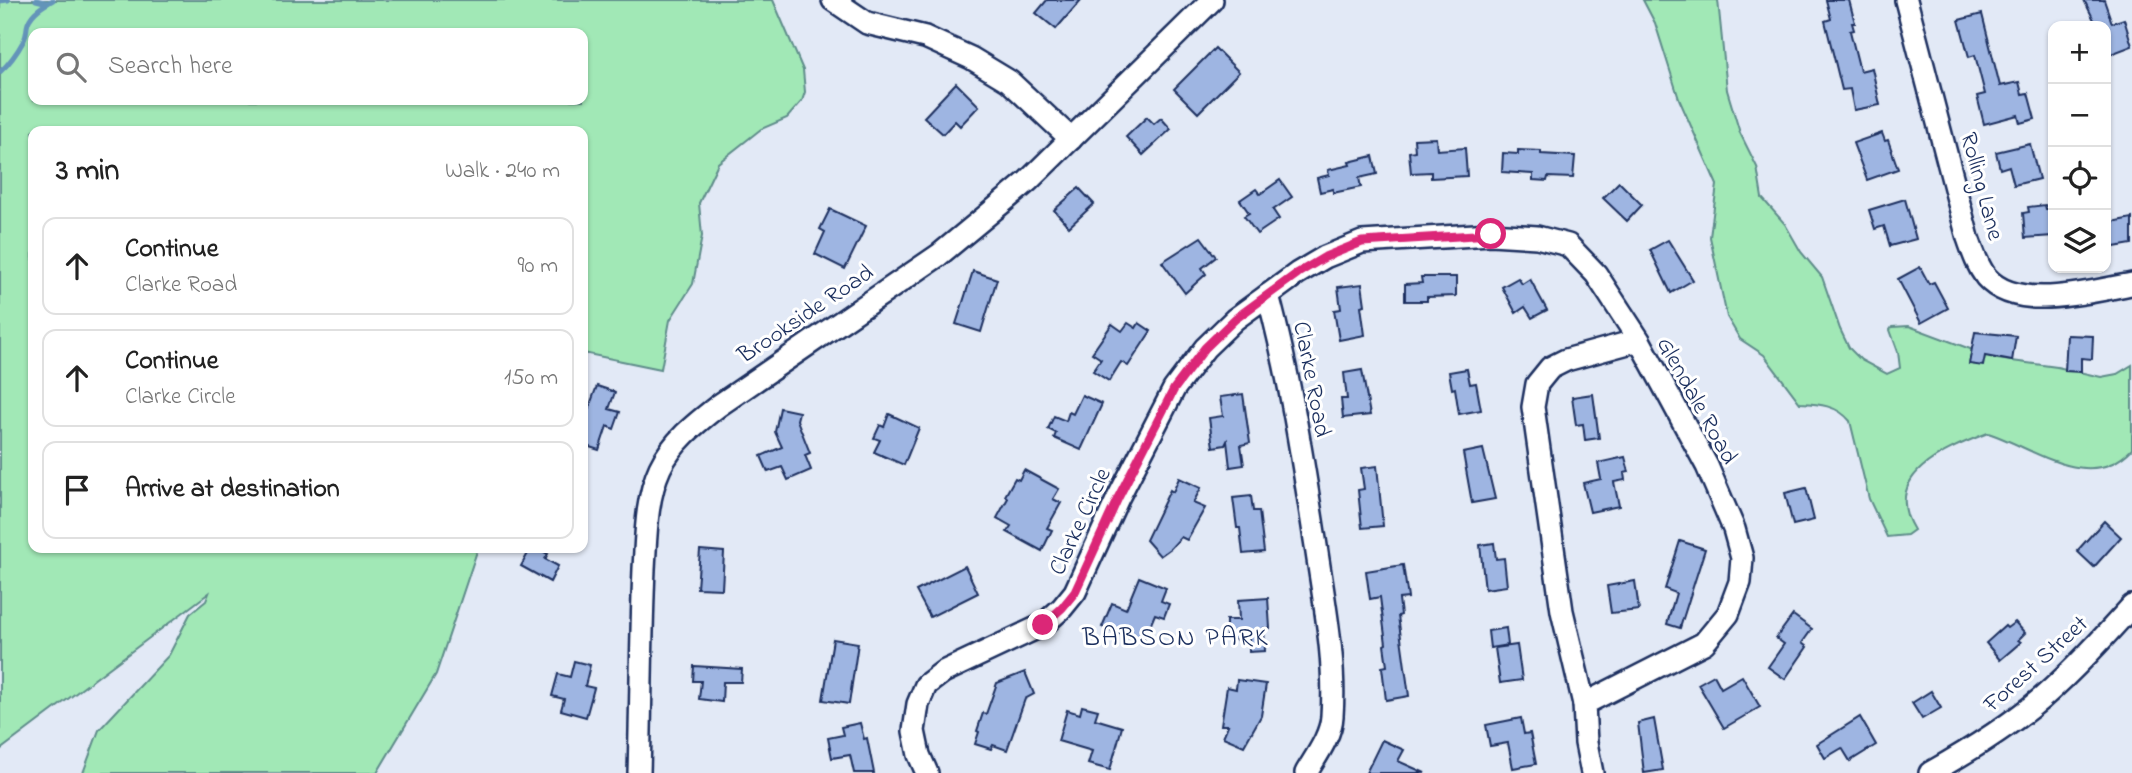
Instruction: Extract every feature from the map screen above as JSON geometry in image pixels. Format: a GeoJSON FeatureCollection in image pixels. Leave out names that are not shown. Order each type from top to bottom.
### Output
{"type":"FeatureCollection","features":[{"type":"Feature","properties":{"kind":"street"},"geometry":{"type":"LineString","coordinates":[[833,0],[867,23],[925,37],[971,58],[1009,81],[1072,139]]}},
{"type":"Feature","properties":{"kind":"street","name":"Brookside Road"},"geometry":{"type":"LineString","coordinates":[[639,773],[647,523],[659,471],[673,446],[718,405],[939,255],[1028,181],[1212,0]]}},
{"type":"Feature","properties":{"kind":"street","name":"Rolling Lane"},"geometry":{"type":"LineString","coordinates":[[1906,0],[1968,238],[1976,262],[1988,279],[2004,291],[2031,298],[2132,284]]}},
{"type":"Feature","properties":{"kind":"street","name":"Clarke Road"},"geometry":{"type":"LineString","coordinates":[[1306,773],[1321,749],[1332,719],[1329,635],[1287,380],[1268,295],[1316,262],[1362,242],[1491,234],[1537,237],[1568,245],[1596,274],[1639,340]]}},
{"type":"Feature","properties":{"kind":"street","name":"Clarke Circle"},"geometry":{"type":"LineString","coordinates":[[928,773],[919,755],[914,731],[918,704],[926,685],[943,672],[1043,625],[1062,608],[1075,592],[1118,498],[1174,389],[1205,348],[1268,295]]}},
{"type":"Feature","properties":{"kind":"street","name":"Glendale Road"},"geometry":{"type":"LineString","coordinates":[[1584,704],[1704,643],[1728,614],[1740,582],[1742,558],[1734,529],[1707,466],[1639,340],[1566,360],[1550,368],[1537,384],[1534,407],[1562,611],[1584,704],[1586,743],[1592,773]]}},
{"type":"Feature","properties":{"kind":"street","name":"Forest Street"},"geometry":{"type":"LineString","coordinates":[[1930,773],[1981,742],[2041,699],[2132,606]]}},
{"type":"Feature","properties":{"kind":"green space"},"geometry":{"type":"Polygon","coordinates":[[[0,0],[773,0],[803,70],[805,92],[802,101],[787,118],[761,129],[718,163],[699,203],[702,236],[693,284],[670,320],[661,369],[588,354],[588,126],[28,126],[28,553],[476,553],[436,674],[377,773],[83,773],[99,730],[169,655],[190,614],[206,601],[209,593],[0,750],[0,0]]]}},
{"type":"Feature","properties":{"kind":"green space"},"geometry":{"type":"Polygon","coordinates":[[[1643,0],[1718,0],[1727,90],[1740,133],[1757,167],[1762,198],[1785,224],[1801,252],[1822,277],[1840,329],[1849,348],[1861,360],[1887,374],[1900,368],[1898,352],[1890,330],[1892,327],[1909,326],[1997,359],[2057,367],[2101,377],[2117,374],[2132,365],[2132,449],[2115,462],[2098,468],[2080,468],[2043,457],[1988,433],[1954,447],[1923,466],[1905,493],[1906,510],[1914,530],[1907,535],[1887,537],[1869,499],[1850,421],[1833,409],[1800,403],[1764,355],[1740,339],[1727,317],[1710,237],[1717,185],[1679,99],[1655,23],[1643,0]]]}},
{"type":"Feature","properties":{"kind":"building"},"geometry":{"type":"Polygon","coordinates":[[[1047,0],[1081,0],[1056,29],[1036,13],[1047,0]]]}},
{"type":"Feature","properties":{"kind":"building"},"geometry":{"type":"Polygon","coordinates":[[[1826,0],[1849,0],[1855,23],[1852,23],[1854,30],[1850,31],[1860,71],[1872,68],[1880,105],[1854,110],[1850,89],[1842,90],[1825,21],[1831,19],[1826,0]]]}},
{"type":"Feature","properties":{"kind":"building"},"geometry":{"type":"Polygon","coordinates":[[[2084,0],[2104,0],[2112,23],[2124,19],[2132,46],[2111,54],[2111,21],[2094,21],[2084,0]]]}},
{"type":"Feature","properties":{"kind":"building"},"geometry":{"type":"Polygon","coordinates":[[[1982,14],[2000,86],[2019,82],[2022,94],[2028,93],[2035,119],[2020,123],[2018,115],[1984,124],[1977,96],[1985,94],[1975,55],[1969,57],[1959,20],[1982,14]]]}},
{"type":"Feature","properties":{"kind":"building"},"geometry":{"type":"Polygon","coordinates":[[[1215,48],[1239,72],[1198,113],[1174,89],[1215,48]]]}},
{"type":"Feature","properties":{"kind":"building"},"geometry":{"type":"Polygon","coordinates":[[[956,83],[979,106],[960,126],[955,121],[943,134],[924,117],[956,83]]]}},
{"type":"Feature","properties":{"kind":"building"},"geometry":{"type":"Polygon","coordinates":[[[1147,117],[1154,124],[1161,118],[1171,129],[1143,155],[1126,137],[1147,117]]]}},
{"type":"Feature","properties":{"kind":"building"},"geometry":{"type":"Polygon","coordinates":[[[1882,133],[1885,141],[1888,140],[1898,169],[1867,180],[1853,143],[1882,133]]]}},
{"type":"Feature","properties":{"kind":"building"},"geometry":{"type":"Polygon","coordinates":[[[1436,138],[1437,150],[1465,148],[1467,176],[1431,178],[1431,172],[1411,173],[1409,152],[1415,151],[1414,139],[1436,138]]]}},
{"type":"Feature","properties":{"kind":"building"},"geometry":{"type":"Polygon","coordinates":[[[2030,144],[2039,179],[2014,185],[2009,166],[2000,169],[1996,152],[2030,144]]]}},
{"type":"Feature","properties":{"kind":"building"},"geometry":{"type":"Polygon","coordinates":[[[1518,150],[1575,156],[1573,178],[1548,177],[1547,181],[1533,180],[1533,174],[1502,172],[1503,153],[1518,154],[1518,150]]]}},
{"type":"Feature","properties":{"kind":"building"},"geometry":{"type":"Polygon","coordinates":[[[1373,156],[1377,174],[1359,178],[1361,187],[1333,193],[1333,189],[1320,192],[1317,178],[1329,175],[1328,170],[1373,156]]]}},
{"type":"Feature","properties":{"kind":"building"},"geometry":{"type":"Polygon","coordinates":[[[1280,180],[1292,197],[1273,210],[1279,219],[1257,234],[1244,216],[1249,213],[1240,200],[1256,189],[1260,194],[1280,180]]]}},
{"type":"Feature","properties":{"kind":"building"},"geometry":{"type":"Polygon","coordinates":[[[1619,182],[1642,205],[1627,221],[1603,198],[1619,182]]]}},
{"type":"Feature","properties":{"kind":"building"},"geometry":{"type":"Polygon","coordinates":[[[1079,188],[1094,204],[1069,227],[1054,210],[1079,188]]]}},
{"type":"Feature","properties":{"kind":"building"},"geometry":{"type":"Polygon","coordinates":[[[1905,199],[1916,239],[1890,246],[1884,226],[1875,229],[1869,210],[1905,199]]]}},
{"type":"Feature","properties":{"kind":"building"},"geometry":{"type":"Polygon","coordinates":[[[2045,205],[2048,209],[2048,236],[2025,238],[2023,213],[2029,212],[2028,207],[2045,205]]]}},
{"type":"Feature","properties":{"kind":"building"},"geometry":{"type":"Polygon","coordinates":[[[830,209],[866,226],[845,269],[815,254],[825,232],[820,229],[830,209]]]}},
{"type":"Feature","properties":{"kind":"building"},"geometry":{"type":"Polygon","coordinates":[[[2132,218],[2132,244],[2111,248],[2111,222],[2132,218]]]}},
{"type":"Feature","properties":{"kind":"building"},"geometry":{"type":"Polygon","coordinates":[[[1201,237],[1216,257],[1202,268],[1206,274],[1185,293],[1162,262],[1201,237]]]}},
{"type":"Feature","properties":{"kind":"building"},"geometry":{"type":"Polygon","coordinates":[[[1668,240],[1693,280],[1671,293],[1650,250],[1668,240]]]}},
{"type":"Feature","properties":{"kind":"building"},"geometry":{"type":"Polygon","coordinates":[[[1920,267],[1929,284],[1934,282],[1948,308],[1921,323],[1898,279],[1920,267]]]}},
{"type":"Feature","properties":{"kind":"building"},"geometry":{"type":"Polygon","coordinates":[[[973,271],[997,279],[981,332],[956,324],[973,271]]]}},
{"type":"Feature","properties":{"kind":"building"},"geometry":{"type":"Polygon","coordinates":[[[1421,277],[1456,277],[1456,296],[1427,297],[1427,301],[1405,301],[1405,284],[1422,283],[1421,277]]]}},
{"type":"Feature","properties":{"kind":"building"},"geometry":{"type":"Polygon","coordinates":[[[1518,278],[1522,284],[1530,279],[1547,310],[1532,318],[1525,307],[1516,313],[1502,287],[1518,278]]]}},
{"type":"Feature","properties":{"kind":"building"},"geometry":{"type":"Polygon","coordinates":[[[1362,284],[1365,305],[1361,306],[1365,335],[1339,340],[1334,310],[1341,309],[1338,287],[1362,284]]]}},
{"type":"Feature","properties":{"kind":"building"},"geometry":{"type":"Polygon","coordinates":[[[1128,323],[1136,328],[1139,323],[1151,331],[1128,366],[1121,362],[1109,381],[1093,371],[1101,359],[1092,353],[1112,324],[1122,331],[1128,323]]]}},
{"type":"Feature","properties":{"kind":"building"},"geometry":{"type":"Polygon","coordinates":[[[1975,332],[2016,336],[2012,361],[1985,356],[1983,366],[1969,364],[1975,332]]]}},
{"type":"Feature","properties":{"kind":"building"},"geometry":{"type":"Polygon","coordinates":[[[2067,335],[2093,336],[2092,359],[2081,358],[2081,372],[2065,371],[2067,335]]]}},
{"type":"Feature","properties":{"kind":"building"},"geometry":{"type":"Polygon","coordinates":[[[1467,369],[1470,384],[1476,383],[1481,410],[1459,414],[1455,388],[1452,389],[1449,372],[1467,369]]]}},
{"type":"Feature","properties":{"kind":"building"},"geometry":{"type":"Polygon","coordinates":[[[1362,370],[1370,415],[1343,418],[1341,399],[1347,399],[1344,373],[1362,370]]]}},
{"type":"Feature","properties":{"kind":"building"},"geometry":{"type":"Polygon","coordinates":[[[597,386],[615,392],[609,409],[620,412],[614,429],[607,426],[599,450],[588,447],[588,410],[597,386]]]}},
{"type":"Feature","properties":{"kind":"building"},"geometry":{"type":"Polygon","coordinates":[[[1243,394],[1250,443],[1241,445],[1244,465],[1230,467],[1227,441],[1225,445],[1213,447],[1209,418],[1223,416],[1220,397],[1243,394]]]}},
{"type":"Feature","properties":{"kind":"building"},"geometry":{"type":"Polygon","coordinates":[[[1593,394],[1599,438],[1585,440],[1583,424],[1576,425],[1572,397],[1593,394]]]}},
{"type":"Feature","properties":{"kind":"building"},"geometry":{"type":"Polygon","coordinates":[[[1082,395],[1102,404],[1081,450],[1054,438],[1056,433],[1048,429],[1054,416],[1066,421],[1069,412],[1073,414],[1082,395]]]}},
{"type":"Feature","properties":{"kind":"building"},"geometry":{"type":"Polygon","coordinates":[[[780,408],[799,412],[797,420],[810,453],[805,455],[811,470],[788,480],[782,467],[768,472],[761,456],[782,447],[775,432],[780,408]]]}},
{"type":"Feature","properties":{"kind":"building"},"geometry":{"type":"Polygon","coordinates":[[[889,414],[919,428],[904,465],[874,452],[880,440],[874,438],[880,425],[884,427],[889,414]]]}},
{"type":"Feature","properties":{"kind":"building"},"geometry":{"type":"Polygon","coordinates":[[[1483,449],[1495,499],[1472,503],[1463,453],[1483,449]]]}},
{"type":"Feature","properties":{"kind":"building"},"geometry":{"type":"Polygon","coordinates":[[[1625,457],[1629,472],[1624,473],[1625,480],[1614,482],[1619,506],[1590,512],[1583,483],[1601,479],[1598,463],[1625,457]]]}},
{"type":"Feature","properties":{"kind":"building"},"geometry":{"type":"Polygon","coordinates":[[[1377,466],[1383,526],[1362,528],[1358,490],[1364,489],[1361,468],[1377,466]]]}},
{"type":"Feature","properties":{"kind":"building"},"geometry":{"type":"Polygon","coordinates":[[[1024,470],[1059,489],[1053,499],[1061,503],[1047,528],[1052,530],[1042,551],[1007,532],[1011,526],[997,518],[1015,478],[1019,480],[1024,470]]]}},
{"type":"Feature","properties":{"kind":"building"},"geometry":{"type":"Polygon","coordinates":[[[1179,478],[1201,488],[1193,503],[1205,508],[1187,540],[1181,537],[1160,556],[1146,540],[1170,490],[1173,492],[1179,478]]]}},
{"type":"Feature","properties":{"kind":"building"},"geometry":{"type":"Polygon","coordinates":[[[1806,488],[1814,520],[1793,525],[1785,493],[1806,488]]]}},
{"type":"Feature","properties":{"kind":"building"},"geometry":{"type":"Polygon","coordinates":[[[1251,496],[1253,511],[1259,511],[1264,552],[1243,554],[1233,498],[1251,496]]]}},
{"type":"Feature","properties":{"kind":"building"},"geometry":{"type":"Polygon","coordinates":[[[2104,521],[2121,537],[2094,567],[2077,551],[2104,521]]]}},
{"type":"Feature","properties":{"kind":"building"},"geometry":{"type":"Polygon","coordinates":[[[1680,541],[1705,549],[1680,628],[1667,624],[1676,593],[1665,589],[1680,541]]]}},
{"type":"Feature","properties":{"kind":"building"},"geometry":{"type":"Polygon","coordinates":[[[1494,543],[1496,559],[1504,558],[1507,586],[1485,589],[1480,545],[1494,543]]]}},
{"type":"Feature","properties":{"kind":"building"},"geometry":{"type":"Polygon","coordinates":[[[700,550],[724,552],[722,589],[697,588],[700,550]]]}},
{"type":"Feature","properties":{"kind":"building"},"geometry":{"type":"Polygon","coordinates":[[[528,553],[546,553],[545,559],[558,566],[550,582],[521,566],[528,553]]]}},
{"type":"Feature","properties":{"kind":"building"},"geometry":{"type":"Polygon","coordinates":[[[1403,565],[1408,598],[1399,599],[1401,615],[1398,616],[1409,696],[1386,700],[1382,667],[1387,666],[1386,644],[1380,597],[1370,599],[1366,571],[1403,565]]]}},
{"type":"Feature","properties":{"kind":"building"},"geometry":{"type":"Polygon","coordinates":[[[965,566],[978,593],[930,617],[916,591],[965,566]]]}},
{"type":"Feature","properties":{"kind":"building"},"geometry":{"type":"Polygon","coordinates":[[[1139,577],[1166,588],[1161,601],[1169,604],[1164,617],[1155,614],[1143,643],[1102,627],[1112,603],[1126,609],[1139,577]]]}},
{"type":"Feature","properties":{"kind":"building"},"geometry":{"type":"Polygon","coordinates":[[[1635,581],[1639,610],[1611,613],[1607,586],[1635,581]]]}},
{"type":"Feature","properties":{"kind":"building"},"geometry":{"type":"Polygon","coordinates":[[[1268,598],[1270,628],[1264,628],[1265,651],[1249,652],[1249,639],[1226,640],[1226,620],[1239,620],[1238,600],[1268,598]]]}},
{"type":"Feature","properties":{"kind":"building"},"geometry":{"type":"Polygon","coordinates":[[[1793,615],[1812,629],[1802,643],[1807,647],[1785,679],[1768,667],[1784,644],[1776,638],[1793,615]]]}},
{"type":"Feature","properties":{"kind":"building"},"geometry":{"type":"Polygon","coordinates":[[[2015,622],[2025,633],[2018,640],[2021,642],[2000,660],[1986,643],[2005,626],[2007,628],[2015,622]]]}},
{"type":"Feature","properties":{"kind":"building"},"geometry":{"type":"Polygon","coordinates":[[[1506,628],[1508,645],[1490,648],[1488,631],[1506,628]]]}},
{"type":"Feature","properties":{"kind":"building"},"geometry":{"type":"Polygon","coordinates":[[[833,639],[858,643],[849,704],[823,700],[833,639]]]}},
{"type":"Feature","properties":{"kind":"building"},"geometry":{"type":"Polygon","coordinates":[[[1517,645],[1522,680],[1500,683],[1495,648],[1517,645]]]}},
{"type":"Feature","properties":{"kind":"building"},"geometry":{"type":"Polygon","coordinates":[[[574,661],[590,665],[585,686],[594,688],[586,717],[561,710],[564,699],[552,696],[558,674],[570,677],[574,661]]]}},
{"type":"Feature","properties":{"kind":"building"},"geometry":{"type":"Polygon","coordinates":[[[694,666],[742,669],[741,682],[723,682],[722,702],[699,699],[701,681],[693,681],[694,666]]]}},
{"type":"Feature","properties":{"kind":"building"},"geometry":{"type":"Polygon","coordinates":[[[1025,672],[1034,694],[1025,699],[1007,750],[993,745],[991,749],[975,744],[983,713],[986,714],[997,683],[1025,672]]]}},
{"type":"Feature","properties":{"kind":"building"},"geometry":{"type":"Polygon","coordinates":[[[1714,675],[1721,688],[1742,676],[1760,707],[1724,728],[1698,684],[1714,675]]]}},
{"type":"Feature","properties":{"kind":"building"},"geometry":{"type":"Polygon","coordinates":[[[1237,680],[1266,684],[1261,716],[1244,746],[1223,737],[1228,725],[1221,725],[1227,687],[1236,689],[1237,680]]]}},
{"type":"Feature","properties":{"kind":"building"},"geometry":{"type":"Polygon","coordinates":[[[1931,691],[1941,708],[1922,719],[1912,703],[1931,691]]]}},
{"type":"Feature","properties":{"kind":"building"},"geometry":{"type":"Polygon","coordinates":[[[1082,706],[1098,710],[1095,719],[1122,727],[1110,770],[1088,764],[1092,751],[1058,741],[1067,710],[1080,714],[1082,706]]]}},
{"type":"Feature","properties":{"kind":"building"},"geometry":{"type":"Polygon","coordinates":[[[1860,717],[1876,745],[1850,761],[1842,748],[1825,758],[1817,744],[1860,717]]]}},
{"type":"Feature","properties":{"kind":"building"},"geometry":{"type":"Polygon","coordinates":[[[1521,718],[1524,734],[1530,733],[1536,764],[1513,768],[1508,743],[1490,746],[1486,725],[1521,718]]]}},
{"type":"Feature","properties":{"kind":"building"},"geometry":{"type":"Polygon","coordinates":[[[1654,719],[1663,770],[1644,773],[1638,723],[1654,719]]]}},
{"type":"Feature","properties":{"kind":"building"},"geometry":{"type":"Polygon","coordinates":[[[860,723],[864,739],[867,738],[874,773],[854,773],[850,755],[832,758],[828,738],[843,735],[841,727],[860,723]]]}},
{"type":"Feature","properties":{"kind":"building"},"geometry":{"type":"Polygon","coordinates":[[[1382,740],[1404,750],[1398,761],[1425,773],[1366,773],[1382,740]]]}},
{"type":"Feature","properties":{"kind":"waterway"},"geometry":{"type":"LineString","coordinates":[[0,1],[8,0]]}},
{"type":"Feature","properties":{"kind":"waterway"},"geometry":{"type":"LineString","coordinates":[[36,0],[48,3]]}},
{"type":"Feature","properties":{"kind":"waterway"},"geometry":{"type":"LineString","coordinates":[[0,72],[21,45],[32,15],[53,0]]}},
{"type":"Feature","properties":{"kind":"district","name":"BABSON PARK"},"geometry":{"type":"Point","coordinates":[1176,636]}},
{"type":"Feature","properties":{"kind":"route"},"geometry":{"type":"LineString","coordinates":[[1043,625],[1075,592],[1118,498],[1174,389],[1205,348],[1235,319],[1298,273],[1325,257],[1362,242],[1491,234]]}}]}
